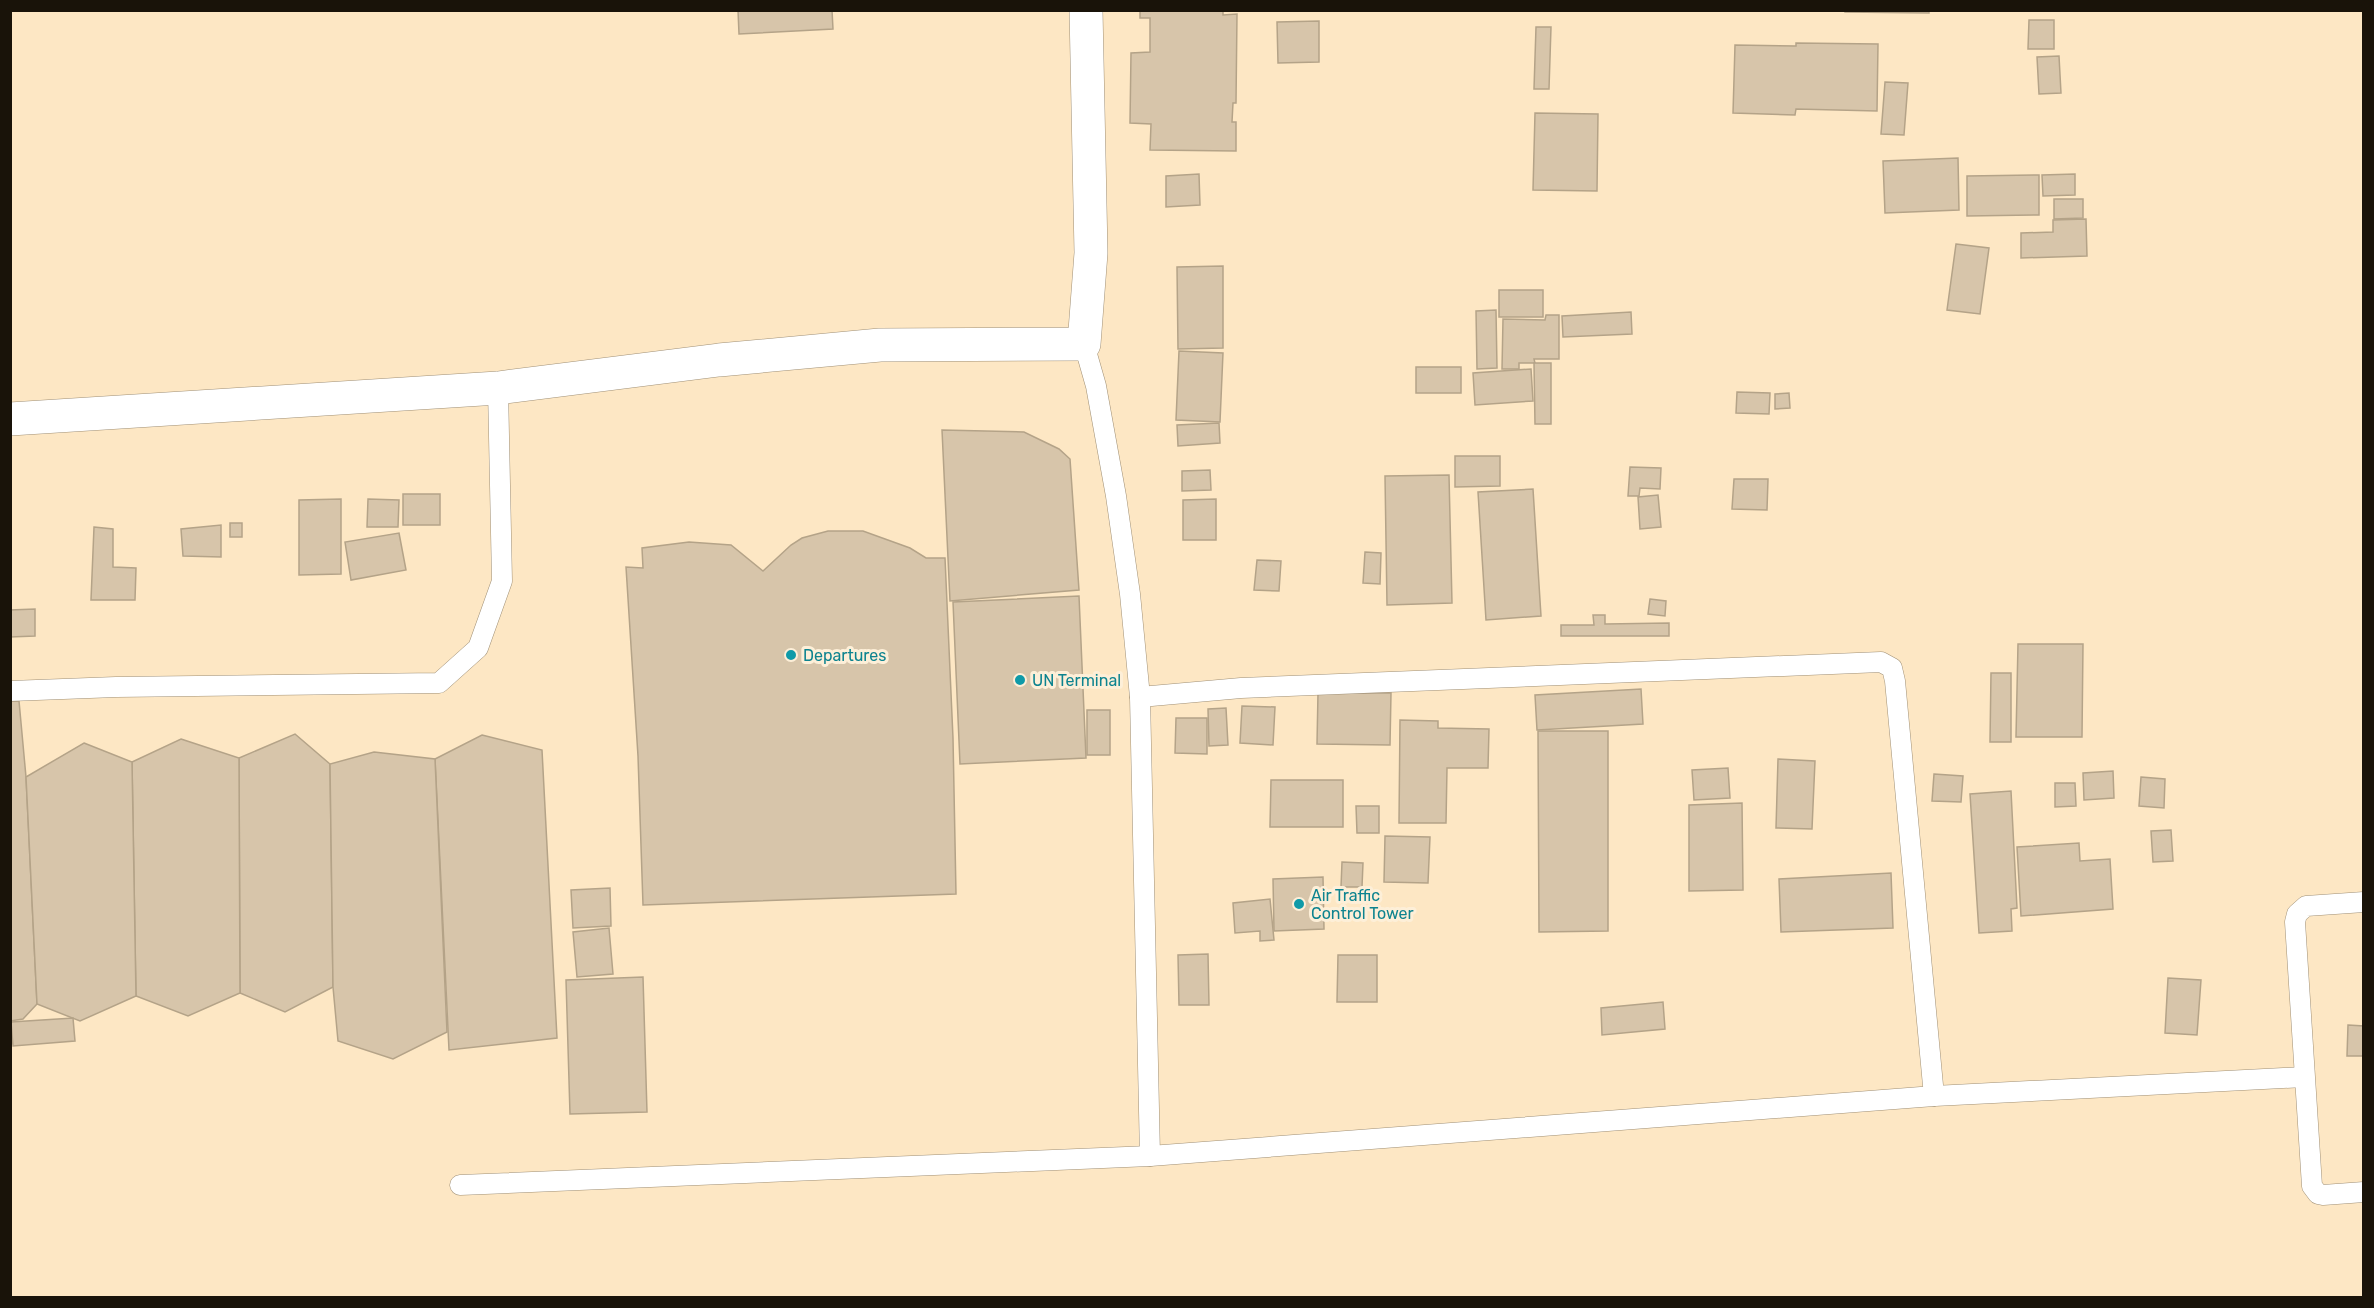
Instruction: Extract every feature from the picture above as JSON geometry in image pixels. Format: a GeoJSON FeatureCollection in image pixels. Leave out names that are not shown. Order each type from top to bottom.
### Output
{"type":"FeatureCollection","features":[{"type":"Feature","properties":{"kind":"street"},"geometry":{"type":"LineString","coordinates":[[10,419],[498,388],[719,360],[880,345],[1084,344],[1091,253],[1086,10]]}},
{"type":"Feature","properties":{"kind":"lane"},"geometry":{"type":"LineString","coordinates":[[1084,344],[1096,386],[1116,496],[1130,594],[1140,697],[1150,1156]]}},
{"type":"Feature","properties":{"kind":"lane"},"geometry":{"type":"LineString","coordinates":[[10,691],[116,687],[439,683],[478,648],[502,581],[498,388]]}},
{"type":"Feature","properties":{"kind":"lane"},"geometry":{"type":"LineString","coordinates":[[1140,697],[1241,688],[1881,662],[1892,668],[1895,681],[1934,1096]]}},
{"type":"Feature","properties":{"kind":"lane"},"geometry":{"type":"LineString","coordinates":[[2364,902],[2306,906],[2296,914],[2312,1186],[2318,1194],[2323,1195],[2364,1192]]}},
{"type":"Feature","properties":{"kind":"lane"},"geometry":{"type":"LineString","coordinates":[[460,1185],[1150,1156],[1934,1096],[2304,1077]]}},
{"type":"Feature","properties":{"kind":"shaded area"},"geometry":{"type":"Polygon","coordinates":[[[10,11],[2363,11],[2363,1297],[11,1297],[10,11]]]}},
{"type":"Feature","properties":{"kind":"building"},"geometry":{"type":"Polygon","coordinates":[[[738,10],[832,10],[833,29],[739,34],[738,10]]]}},
{"type":"Feature","properties":{"kind":"building"},"geometry":{"type":"Polygon","coordinates":[[[1140,10],[1223,10],[1223,15],[1237,14],[1236,103],[1233,103],[1232,122],[1236,122],[1236,151],[1150,150],[1151,124],[1130,123],[1131,53],[1150,52],[1150,18],[1140,18],[1140,10]]]}},
{"type":"Feature","properties":{"kind":"building"},"geometry":{"type":"Polygon","coordinates":[[[1845,10],[1929,10],[1929,13],[1845,12],[1845,10]]]}},
{"type":"Feature","properties":{"kind":"building"},"geometry":{"type":"Polygon","coordinates":[[[2029,20],[2054,20],[2054,49],[2028,49],[2029,20]]]}},
{"type":"Feature","properties":{"kind":"building"},"geometry":{"type":"Polygon","coordinates":[[[1319,21],[1319,62],[1278,63],[1277,22],[1319,21]]]}},
{"type":"Feature","properties":{"kind":"building"},"geometry":{"type":"Polygon","coordinates":[[[1536,27],[1551,27],[1549,89],[1534,89],[1536,27]]]}},
{"type":"Feature","properties":{"kind":"building"},"geometry":{"type":"Polygon","coordinates":[[[1796,43],[1878,44],[1877,111],[1796,109],[1795,115],[1733,113],[1735,45],[1796,46],[1796,43]]]}},
{"type":"Feature","properties":{"kind":"building"},"geometry":{"type":"Polygon","coordinates":[[[2059,56],[2061,93],[2039,94],[2037,57],[2059,56]]]}},
{"type":"Feature","properties":{"kind":"building"},"geometry":{"type":"Polygon","coordinates":[[[1885,82],[1908,83],[1904,135],[1881,134],[1885,82]]]}},
{"type":"Feature","properties":{"kind":"building"},"geometry":{"type":"Polygon","coordinates":[[[1535,113],[1598,114],[1597,191],[1533,190],[1535,113]]]}},
{"type":"Feature","properties":{"kind":"building"},"geometry":{"type":"Polygon","coordinates":[[[1958,158],[1959,210],[1885,213],[1883,161],[1958,158]]]}},
{"type":"Feature","properties":{"kind":"building"},"geometry":{"type":"Polygon","coordinates":[[[1199,174],[1200,205],[1166,207],[1166,176],[1199,174]]]}},
{"type":"Feature","properties":{"kind":"building"},"geometry":{"type":"Polygon","coordinates":[[[2075,174],[2075,195],[2043,196],[2042,175],[2075,174]]]}},
{"type":"Feature","properties":{"kind":"building"},"geometry":{"type":"Polygon","coordinates":[[[2039,175],[2039,215],[1967,216],[1967,176],[2039,175]]]}},
{"type":"Feature","properties":{"kind":"building"},"geometry":{"type":"Polygon","coordinates":[[[2054,199],[2083,199],[2083,218],[2054,219],[2054,199]]]}},
{"type":"Feature","properties":{"kind":"building"},"geometry":{"type":"Polygon","coordinates":[[[2086,219],[2087,256],[2021,258],[2021,233],[2053,232],[2053,220],[2086,219]]]}},
{"type":"Feature","properties":{"kind":"building"},"geometry":{"type":"Polygon","coordinates":[[[1956,244],[1989,248],[1980,314],[1947,310],[1956,244]]]}},
{"type":"Feature","properties":{"kind":"building"},"geometry":{"type":"Polygon","coordinates":[[[1223,266],[1223,348],[1178,349],[1177,267],[1223,266]]]}},
{"type":"Feature","properties":{"kind":"building"},"geometry":{"type":"Polygon","coordinates":[[[1499,290],[1543,290],[1543,317],[1499,317],[1499,290]]]}},
{"type":"Feature","properties":{"kind":"building"},"geometry":{"type":"Polygon","coordinates":[[[1496,310],[1497,368],[1477,369],[1476,311],[1496,310]]]}},
{"type":"Feature","properties":{"kind":"building"},"geometry":{"type":"Polygon","coordinates":[[[1631,312],[1632,334],[1563,337],[1562,316],[1631,312]]]}},
{"type":"Feature","properties":{"kind":"building"},"geometry":{"type":"Polygon","coordinates":[[[1546,315],[1559,315],[1559,359],[1534,359],[1535,363],[1519,363],[1519,369],[1502,369],[1503,319],[1545,320],[1546,315]]]}},
{"type":"Feature","properties":{"kind":"building"},"geometry":{"type":"Polygon","coordinates":[[[1179,351],[1223,353],[1220,422],[1176,420],[1179,351]]]}},
{"type":"Feature","properties":{"kind":"building"},"geometry":{"type":"Polygon","coordinates":[[[1534,363],[1551,363],[1551,424],[1535,424],[1534,363]]]}},
{"type":"Feature","properties":{"kind":"building"},"geometry":{"type":"Polygon","coordinates":[[[1416,367],[1461,367],[1461,393],[1416,393],[1416,367]]]}},
{"type":"Feature","properties":{"kind":"building"},"geometry":{"type":"Polygon","coordinates":[[[1531,369],[1533,401],[1475,405],[1473,373],[1531,369]]]}},
{"type":"Feature","properties":{"kind":"building"},"geometry":{"type":"Polygon","coordinates":[[[1737,392],[1770,393],[1769,414],[1736,413],[1737,392]]]}},
{"type":"Feature","properties":{"kind":"building"},"geometry":{"type":"Polygon","coordinates":[[[1789,393],[1790,408],[1775,409],[1775,394],[1789,393]]]}},
{"type":"Feature","properties":{"kind":"building"},"geometry":{"type":"Polygon","coordinates":[[[1219,423],[1220,443],[1178,446],[1177,425],[1219,423]]]}},
{"type":"Feature","properties":{"kind":"building"},"geometry":{"type":"Polygon","coordinates":[[[942,430],[1024,432],[1059,449],[1070,459],[1079,590],[950,601],[942,430]]]}},
{"type":"Feature","properties":{"kind":"building"},"geometry":{"type":"Polygon","coordinates":[[[1455,456],[1500,456],[1500,486],[1455,487],[1455,456]]]}},
{"type":"Feature","properties":{"kind":"building"},"geometry":{"type":"Polygon","coordinates":[[[1630,467],[1661,468],[1660,489],[1640,488],[1639,496],[1628,496],[1630,467]]]}},
{"type":"Feature","properties":{"kind":"building"},"geometry":{"type":"Polygon","coordinates":[[[1210,470],[1211,490],[1182,491],[1182,471],[1210,470]]]}},
{"type":"Feature","properties":{"kind":"building"},"geometry":{"type":"Polygon","coordinates":[[[1449,475],[1452,603],[1387,605],[1385,476],[1449,475]]]}},
{"type":"Feature","properties":{"kind":"building"},"geometry":{"type":"Polygon","coordinates":[[[1734,479],[1768,479],[1767,510],[1732,509],[1734,479]]]}},
{"type":"Feature","properties":{"kind":"building"},"geometry":{"type":"Polygon","coordinates":[[[1533,489],[1541,616],[1486,620],[1478,492],[1533,489]]]}},
{"type":"Feature","properties":{"kind":"building"},"geometry":{"type":"Polygon","coordinates":[[[403,494],[440,494],[440,525],[403,525],[403,494]]]}},
{"type":"Feature","properties":{"kind":"building"},"geometry":{"type":"Polygon","coordinates":[[[1658,495],[1661,527],[1640,529],[1638,497],[1658,495]]]}},
{"type":"Feature","properties":{"kind":"building"},"geometry":{"type":"Polygon","coordinates":[[[341,499],[341,574],[299,575],[299,500],[341,499]]]}},
{"type":"Feature","properties":{"kind":"building"},"geometry":{"type":"Polygon","coordinates":[[[368,499],[399,500],[398,527],[367,527],[368,499]]]}},
{"type":"Feature","properties":{"kind":"building"},"geometry":{"type":"Polygon","coordinates":[[[1216,499],[1216,540],[1183,540],[1183,500],[1216,499]]]}},
{"type":"Feature","properties":{"kind":"building"},"geometry":{"type":"Polygon","coordinates":[[[230,523],[242,523],[242,537],[230,537],[230,523]]]}},
{"type":"Feature","properties":{"kind":"building"},"geometry":{"type":"Polygon","coordinates":[[[221,525],[221,557],[183,556],[181,529],[221,525]]]}},
{"type":"Feature","properties":{"kind":"building"},"geometry":{"type":"Polygon","coordinates":[[[94,527],[113,529],[113,567],[136,568],[135,600],[91,600],[94,527]]]}},
{"type":"Feature","properties":{"kind":"building","name":"Departures"},"geometry":{"type":"Polygon","coordinates":[[[828,531],[863,531],[910,548],[926,558],[945,558],[953,738],[956,894],[643,905],[638,756],[626,567],[643,568],[642,548],[689,542],[731,545],[763,571],[802,538],[828,531]]]}},
{"type":"Feature","properties":{"kind":"building"},"geometry":{"type":"Polygon","coordinates":[[[399,533],[406,570],[351,580],[345,542],[399,533]]]}},
{"type":"Feature","properties":{"kind":"building"},"geometry":{"type":"Polygon","coordinates":[[[1365,552],[1381,553],[1380,584],[1363,583],[1365,552]]]}},
{"type":"Feature","properties":{"kind":"building"},"geometry":{"type":"Polygon","coordinates":[[[1257,560],[1281,561],[1279,591],[1254,590],[1257,560]]]}},
{"type":"Feature","properties":{"kind":"building","name":"UN Terminal"},"geometry":{"type":"Polygon","coordinates":[[[1079,596],[1086,758],[960,764],[953,602],[1079,596]]]}},
{"type":"Feature","properties":{"kind":"building"},"geometry":{"type":"Polygon","coordinates":[[[1650,599],[1666,601],[1665,616],[1648,614],[1650,599]]]}},
{"type":"Feature","properties":{"kind":"building"},"geometry":{"type":"Polygon","coordinates":[[[35,609],[35,636],[10,637],[10,610],[35,609]]]}},
{"type":"Feature","properties":{"kind":"building"},"geometry":{"type":"Polygon","coordinates":[[[1593,615],[1605,615],[1605,624],[1669,623],[1669,636],[1561,636],[1561,625],[1594,625],[1593,615]]]}},
{"type":"Feature","properties":{"kind":"building"},"geometry":{"type":"Polygon","coordinates":[[[2018,644],[2083,644],[2082,737],[2016,737],[2018,644]]]}},
{"type":"Feature","properties":{"kind":"building"},"geometry":{"type":"Polygon","coordinates":[[[1991,673],[2011,673],[2011,742],[1990,742],[1991,673]]]}},
{"type":"Feature","properties":{"kind":"building"},"geometry":{"type":"Polygon","coordinates":[[[1641,689],[1643,724],[1537,730],[1535,695],[1641,689]]]}},
{"type":"Feature","properties":{"kind":"building"},"geometry":{"type":"Polygon","coordinates":[[[1318,693],[1391,693],[1390,745],[1317,744],[1318,693]]]}},
{"type":"Feature","properties":{"kind":"building"},"geometry":{"type":"Polygon","coordinates":[[[10,701],[19,701],[26,777],[37,1004],[23,1019],[10,1021],[10,701]]]}},
{"type":"Feature","properties":{"kind":"building"},"geometry":{"type":"Polygon","coordinates":[[[1242,706],[1275,707],[1273,745],[1240,743],[1242,706]]]}},
{"type":"Feature","properties":{"kind":"building"},"geometry":{"type":"Polygon","coordinates":[[[1226,708],[1228,745],[1209,746],[1208,709],[1226,708]]]}},
{"type":"Feature","properties":{"kind":"building"},"geometry":{"type":"Polygon","coordinates":[[[1087,710],[1110,710],[1110,755],[1087,755],[1087,710]]]}},
{"type":"Feature","properties":{"kind":"building"},"geometry":{"type":"Polygon","coordinates":[[[1176,718],[1207,718],[1207,754],[1175,753],[1176,718]]]}},
{"type":"Feature","properties":{"kind":"building"},"geometry":{"type":"Polygon","coordinates":[[[1400,720],[1438,721],[1438,728],[1489,729],[1488,768],[1447,768],[1446,823],[1399,823],[1400,720]]]}},
{"type":"Feature","properties":{"kind":"building"},"geometry":{"type":"Polygon","coordinates":[[[1538,731],[1608,731],[1608,931],[1539,932],[1538,731]]]}},
{"type":"Feature","properties":{"kind":"building"},"geometry":{"type":"Polygon","coordinates":[[[295,734],[330,764],[333,987],[285,1012],[240,993],[239,758],[295,734]]]}},
{"type":"Feature","properties":{"kind":"building"},"geometry":{"type":"Polygon","coordinates":[[[482,735],[542,750],[557,1038],[449,1050],[435,759],[482,735]]]}},
{"type":"Feature","properties":{"kind":"building"},"geometry":{"type":"Polygon","coordinates":[[[181,739],[239,758],[240,993],[188,1016],[136,996],[132,762],[181,739]]]}},
{"type":"Feature","properties":{"kind":"building"},"geometry":{"type":"Polygon","coordinates":[[[84,743],[132,762],[136,996],[80,1021],[37,1004],[26,777],[84,743]]]}},
{"type":"Feature","properties":{"kind":"building"},"geometry":{"type":"Polygon","coordinates":[[[374,752],[435,759],[447,1032],[393,1059],[338,1041],[333,987],[330,764],[374,752]]]}},
{"type":"Feature","properties":{"kind":"building"},"geometry":{"type":"Polygon","coordinates":[[[1778,759],[1815,761],[1812,829],[1776,828],[1778,759]]]}},
{"type":"Feature","properties":{"kind":"building"},"geometry":{"type":"Polygon","coordinates":[[[1728,768],[1730,798],[1694,800],[1692,770],[1728,768]]]}},
{"type":"Feature","properties":{"kind":"building"},"geometry":{"type":"Polygon","coordinates":[[[2113,771],[2114,798],[2084,800],[2083,773],[2113,771]]]}},
{"type":"Feature","properties":{"kind":"building"},"geometry":{"type":"Polygon","coordinates":[[[1934,774],[1963,776],[1961,802],[1932,801],[1934,774]]]}},
{"type":"Feature","properties":{"kind":"building"},"geometry":{"type":"Polygon","coordinates":[[[2141,777],[2165,779],[2164,808],[2139,806],[2141,777]]]}},
{"type":"Feature","properties":{"kind":"building"},"geometry":{"type":"Polygon","coordinates":[[[1271,780],[1343,780],[1343,827],[1270,827],[1271,780]]]}},
{"type":"Feature","properties":{"kind":"building"},"geometry":{"type":"Polygon","coordinates":[[[2055,783],[2075,783],[2076,806],[2055,807],[2055,783]]]}},
{"type":"Feature","properties":{"kind":"building"},"geometry":{"type":"Polygon","coordinates":[[[2011,791],[2017,908],[2011,909],[2012,931],[1979,933],[1970,794],[2011,791]]]}},
{"type":"Feature","properties":{"kind":"building"},"geometry":{"type":"Polygon","coordinates":[[[1742,803],[1743,890],[1689,891],[1689,805],[1742,803]]]}},
{"type":"Feature","properties":{"kind":"building"},"geometry":{"type":"Polygon","coordinates":[[[1356,806],[1379,806],[1379,833],[1357,833],[1356,806]]]}},
{"type":"Feature","properties":{"kind":"building"},"geometry":{"type":"Polygon","coordinates":[[[2171,830],[2173,861],[2153,862],[2151,831],[2171,830]]]}},
{"type":"Feature","properties":{"kind":"building"},"geometry":{"type":"Polygon","coordinates":[[[1385,836],[1430,837],[1428,883],[1384,882],[1385,836]]]}},
{"type":"Feature","properties":{"kind":"building"},"geometry":{"type":"Polygon","coordinates":[[[2079,843],[2080,861],[2110,859],[2113,909],[2021,916],[2017,847],[2079,843]]]}},
{"type":"Feature","properties":{"kind":"building"},"geometry":{"type":"Polygon","coordinates":[[[1342,862],[1363,863],[1362,887],[1341,887],[1342,862]]]}},
{"type":"Feature","properties":{"kind":"building"},"geometry":{"type":"Polygon","coordinates":[[[1891,873],[1893,928],[1781,932],[1779,879],[1891,873]]]}},
{"type":"Feature","properties":{"kind":"building","name":"Air Traffic Control Tower"},"geometry":{"type":"Polygon","coordinates":[[[1323,877],[1324,929],[1274,931],[1273,879],[1323,877]]]}},
{"type":"Feature","properties":{"kind":"building"},"geometry":{"type":"Polygon","coordinates":[[[610,888],[611,926],[573,928],[571,890],[610,888]]]}},
{"type":"Feature","properties":{"kind":"building"},"geometry":{"type":"Polygon","coordinates":[[[1270,899],[1274,940],[1260,941],[1260,931],[1235,933],[1233,903],[1270,899]]]}},
{"type":"Feature","properties":{"kind":"building"},"geometry":{"type":"Polygon","coordinates":[[[609,928],[613,974],[577,977],[573,932],[609,928]]]}},
{"type":"Feature","properties":{"kind":"building"},"geometry":{"type":"Polygon","coordinates":[[[1208,954],[1209,1005],[1179,1005],[1178,955],[1208,954]]]}},
{"type":"Feature","properties":{"kind":"building"},"geometry":{"type":"Polygon","coordinates":[[[1338,955],[1377,955],[1377,1002],[1337,1002],[1338,955]]]}},
{"type":"Feature","properties":{"kind":"building"},"geometry":{"type":"Polygon","coordinates":[[[643,977],[647,1112],[570,1114],[566,980],[643,977]]]}},
{"type":"Feature","properties":{"kind":"building"},"geometry":{"type":"Polygon","coordinates":[[[2168,978],[2201,980],[2197,1035],[2165,1033],[2168,978]]]}},
{"type":"Feature","properties":{"kind":"building"},"geometry":{"type":"Polygon","coordinates":[[[1663,1002],[1665,1029],[1602,1035],[1601,1008],[1663,1002]]]}},
{"type":"Feature","properties":{"kind":"building"},"geometry":{"type":"Polygon","coordinates":[[[73,1018],[75,1041],[13,1046],[11,1022],[73,1018]]]}},
{"type":"Feature","properties":{"kind":"building"},"geometry":{"type":"Polygon","coordinates":[[[2348,1025],[2364,1026],[2364,1056],[2347,1056],[2348,1025]]]}},
{"type":"Feature","properties":{"kind":"place","name":"Departures"},"geometry":{"type":"Point","coordinates":[791,655]}},
{"type":"Feature","properties":{"kind":"place","name":"UN Terminal"},"geometry":{"type":"Point","coordinates":[1020,680]}},
{"type":"Feature","properties":{"kind":"place","name":"Air Traffic Control Tower"},"geometry":{"type":"Point","coordinates":[1299,904]}}]}
